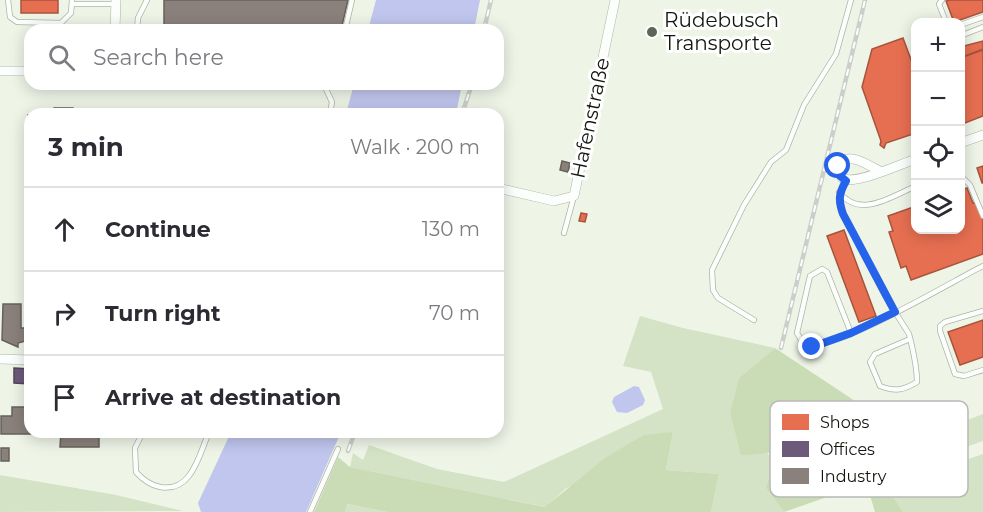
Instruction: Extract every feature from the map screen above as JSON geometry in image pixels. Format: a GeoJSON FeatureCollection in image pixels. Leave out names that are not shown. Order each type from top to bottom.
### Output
{"type":"FeatureCollection","features":[{"type":"Feature","properties":{"kind":"street","name":"Hafenstraße"},"geometry":{"type":"LineString","coordinates":[[504,189],[554,201],[574,196],[615,0]]}},
{"type":"Feature","properties":{"kind":"street"},"geometry":{"type":"LineString","coordinates":[[115,24],[116,2]]}},
{"type":"Feature","properties":{"kind":"street"},"geometry":{"type":"LineString","coordinates":[[0,71],[24,71]]}},
{"type":"Feature","properties":{"kind":"street"},"geometry":{"type":"LineString","coordinates":[[965,141],[983,135]]}},
{"type":"Feature","properties":{"kind":"street"},"geometry":{"type":"LineString","coordinates":[[880,171],[851,158],[845,159],[838,166],[839,175],[846,181],[880,171],[911,160]]}},
{"type":"Feature","properties":{"kind":"street"},"geometry":{"type":"LineString","coordinates":[[0,359],[24,360]]}},
{"type":"Feature","properties":{"kind":"lane"},"geometry":{"type":"LineString","coordinates":[[8,0],[10,17],[16,22],[61,23],[71,13],[72,2],[116,2]]}},
{"type":"Feature","properties":{"kind":"lane"},"geometry":{"type":"LineString","coordinates":[[138,24],[147,0]]}},
{"type":"Feature","properties":{"kind":"lane"},"geometry":{"type":"LineString","coordinates":[[346,24],[352,0]]}},
{"type":"Feature","properties":{"kind":"lane"},"geometry":{"type":"LineString","coordinates":[[754,321],[718,298],[712,290],[712,270],[744,205],[771,162],[786,150],[804,105],[836,54],[851,0]]}},
{"type":"Feature","properties":{"kind":"lane"},"geometry":{"type":"LineString","coordinates":[[942,0],[939,4],[944,18]]}},
{"type":"Feature","properties":{"kind":"lane"},"geometry":{"type":"LineString","coordinates":[[965,23],[983,17]]}},
{"type":"Feature","properties":{"kind":"lane"},"geometry":{"type":"LineString","coordinates":[[965,34],[983,27]]}},
{"type":"Feature","properties":{"kind":"lane"},"geometry":{"type":"LineString","coordinates":[[326,90],[332,102],[331,108]]}},
{"type":"Feature","properties":{"kind":"lane"},"geometry":{"type":"LineString","coordinates":[[965,180],[970,185],[983,216]]}},
{"type":"Feature","properties":{"kind":"lane"},"geometry":{"type":"LineString","coordinates":[[846,181],[839,192],[843,214],[910,339],[917,366],[917,382],[906,388],[892,391],[880,386],[870,362],[875,354],[910,339]]}},
{"type":"Feature","properties":{"kind":"lane"},"geometry":{"type":"LineString","coordinates":[[839,192],[847,202],[856,206],[873,204],[911,188]]}},
{"type":"Feature","properties":{"kind":"lane"},"geometry":{"type":"LineString","coordinates":[[564,233],[574,196]]}},
{"type":"Feature","properties":{"kind":"lane"},"geometry":{"type":"LineString","coordinates":[[851,333],[827,272],[822,268],[815,271],[810,276],[797,333],[804,345],[812,347],[851,333],[983,266]]}},
{"type":"Feature","properties":{"kind":"lane"},"geometry":{"type":"LineString","coordinates":[[983,311],[945,322],[940,326],[940,331],[955,374],[964,376],[983,370]]}},
{"type":"Feature","properties":{"kind":"lane"},"geometry":{"type":"LineString","coordinates":[[140,438],[135,448],[136,472],[148,483],[165,488],[182,484],[190,475],[206,438]]}},
{"type":"Feature","properties":{"kind":"lane"},"geometry":{"type":"LineString","coordinates":[[310,512],[338,449]]}},
{"type":"Feature","properties":{"kind":"green space"},"geometry":{"type":"Polygon","coordinates":[[[640,316],[775,348],[739,378],[730,412],[770,455],[770,487],[766,488],[770,497],[773,497],[784,512],[711,512],[719,474],[666,470],[673,432],[565,489],[546,507],[350,467],[353,453],[363,460],[369,445],[437,469],[504,482],[663,409],[651,372],[623,366],[640,316]]]}},
{"type":"Feature","properties":{"kind":"green space"},"geometry":{"type":"Polygon","coordinates":[[[775,348],[855,401],[770,401],[770,453],[741,455],[730,412],[739,378],[775,348]]]}},
{"type":"Feature","properties":{"kind":"green space"},"geometry":{"type":"Polygon","coordinates":[[[983,414],[983,441],[968,446],[968,420],[983,414]]]}},
{"type":"Feature","properties":{"kind":"green space"},"geometry":{"type":"Polygon","coordinates":[[[673,432],[666,470],[719,474],[711,512],[387,512],[347,504],[345,512],[314,512],[338,457],[350,467],[545,507],[605,458],[644,435],[673,432]]]}},
{"type":"Feature","properties":{"kind":"green space"},"geometry":{"type":"Polygon","coordinates":[[[983,454],[983,512],[903,512],[893,497],[968,497],[968,459],[983,454]]]}},
{"type":"Feature","properties":{"kind":"green space"},"geometry":{"type":"Polygon","coordinates":[[[0,475],[116,495],[183,511],[0,512],[0,475]]]}},
{"type":"Feature","properties":{"kind":"green space"},"geometry":{"type":"Polygon","coordinates":[[[770,477],[770,493],[766,488],[770,477]]]}},
{"type":"Feature","properties":{"kind":"green space"},"geometry":{"type":"Polygon","coordinates":[[[773,497],[827,497],[784,512],[773,497]]]}},
{"type":"Feature","properties":{"kind":"green space"},"geometry":{"type":"Polygon","coordinates":[[[870,497],[893,497],[903,512],[875,512],[870,497]]]}},
{"type":"Feature","properties":{"kind":"green space"},"geometry":{"type":"Polygon","coordinates":[[[346,504],[387,512],[345,512],[346,504]]]}},
{"type":"Feature","properties":{"kind":"water"},"geometry":{"type":"Polygon","coordinates":[[[376,0],[480,0],[475,24],[370,24],[376,0]]]}},
{"type":"Feature","properties":{"kind":"water"},"geometry":{"type":"Polygon","coordinates":[[[352,90],[461,90],[457,108],[348,108],[352,90]]]}},
{"type":"Feature","properties":{"kind":"water"},"geometry":{"type":"Polygon","coordinates":[[[634,386],[639,387],[645,400],[643,405],[627,413],[617,412],[612,402],[614,397],[634,386]]]}},
{"type":"Feature","properties":{"kind":"water"},"geometry":{"type":"Polygon","coordinates":[[[228,438],[338,438],[306,512],[201,512],[198,503],[228,438]]]}},
{"type":"Feature","properties":{"kind":"building: Shops"},"geometry":{"type":"Polygon","coordinates":[[[21,0],[58,0],[58,13],[21,13],[21,0]]]}},
{"type":"Feature","properties":{"kind":"building: Shops"},"geometry":{"type":"Polygon","coordinates":[[[983,0],[983,12],[965,18],[952,18],[946,1],[983,0]]]}},
{"type":"Feature","properties":{"kind":"building: Shops"},"geometry":{"type":"Polygon","coordinates":[[[903,38],[911,60],[911,135],[886,143],[884,148],[880,145],[881,141],[862,87],[872,49],[903,38]]]}},
{"type":"Feature","properties":{"kind":"building: Shops"},"geometry":{"type":"Polygon","coordinates":[[[983,41],[983,49],[965,56],[965,46],[983,41]]]}},
{"type":"Feature","properties":{"kind":"building: Shops"},"geometry":{"type":"Polygon","coordinates":[[[983,50],[983,116],[965,123],[965,72],[965,56],[983,50]]]}},
{"type":"Feature","properties":{"kind":"building: Shops"},"geometry":{"type":"Polygon","coordinates":[[[983,166],[983,183],[982,183],[977,168],[983,166]]]}},
{"type":"Feature","properties":{"kind":"building: Shops"},"geometry":{"type":"Polygon","coordinates":[[[967,188],[973,203],[977,202],[983,217],[983,254],[911,280],[906,266],[901,268],[889,232],[893,231],[888,216],[911,208],[911,234],[965,234],[965,189],[967,188]]]}},
{"type":"Feature","properties":{"kind":"building: Shops"},"geometry":{"type":"Polygon","coordinates":[[[581,213],[587,214],[585,222],[579,221],[581,213]]]}},
{"type":"Feature","properties":{"kind":"building: Shops"},"geometry":{"type":"Polygon","coordinates":[[[844,230],[876,316],[859,322],[827,236],[844,230]]]}},
{"type":"Feature","properties":{"kind":"building: Shops"},"geometry":{"type":"Polygon","coordinates":[[[983,320],[983,357],[960,365],[948,332],[983,320]]]}},
{"type":"Feature","properties":{"kind":"building: Offices"},"geometry":{"type":"Polygon","coordinates":[[[14,368],[24,369],[24,384],[14,383],[14,368]]]}},
{"type":"Feature","properties":{"kind":"building: Industry"},"geometry":{"type":"Polygon","coordinates":[[[164,0],[348,0],[342,24],[164,24],[164,0]]]}},
{"type":"Feature","properties":{"kind":"building: Industry"},"geometry":{"type":"Polygon","coordinates":[[[562,161],[570,163],[568,172],[560,170],[562,161]]]}},
{"type":"Feature","properties":{"kind":"building: Industry"},"geometry":{"type":"Polygon","coordinates":[[[3,304],[21,304],[21,328],[24,328],[24,341],[18,343],[18,347],[2,340],[3,304]]]}},
{"type":"Feature","properties":{"kind":"building: Industry"},"geometry":{"type":"Polygon","coordinates":[[[12,407],[24,407],[24,434],[1,434],[1,416],[12,416],[12,407]]]}},
{"type":"Feature","properties":{"kind":"building: Industry"},"geometry":{"type":"Polygon","coordinates":[[[61,438],[99,438],[99,447],[60,447],[61,438]]]}},
{"type":"Feature","properties":{"kind":"building: Industry"},"geometry":{"type":"Polygon","coordinates":[[[1,448],[9,448],[9,461],[1,461],[1,448]]]}},
{"type":"Feature","properties":{"kind":"railway"},"geometry":{"type":"LineString","coordinates":[[485,24],[491,0]]}},
{"type":"Feature","properties":{"kind":"railway"},"geometry":{"type":"LineString","coordinates":[[781,348],[865,0]]}},
{"type":"Feature","properties":{"kind":"railway"},"geometry":{"type":"LineString","coordinates":[[464,108],[470,90]]}},
{"type":"Feature","properties":{"kind":"railway"},"geometry":{"type":"LineString","coordinates":[[348,451],[353,438]]}},
{"type":"Feature","properties":{"kind":"place","name":"Rüdebusch Transporte"},"geometry":{"type":"Point","coordinates":[652,32]}},
{"type":"Feature","properties":{"kind":"route"},"geometry":{"type":"LineString","coordinates":[[812,347],[851,333],[895,312],[843,214],[839,192],[846,181],[839,175],[838,166]]}}]}
